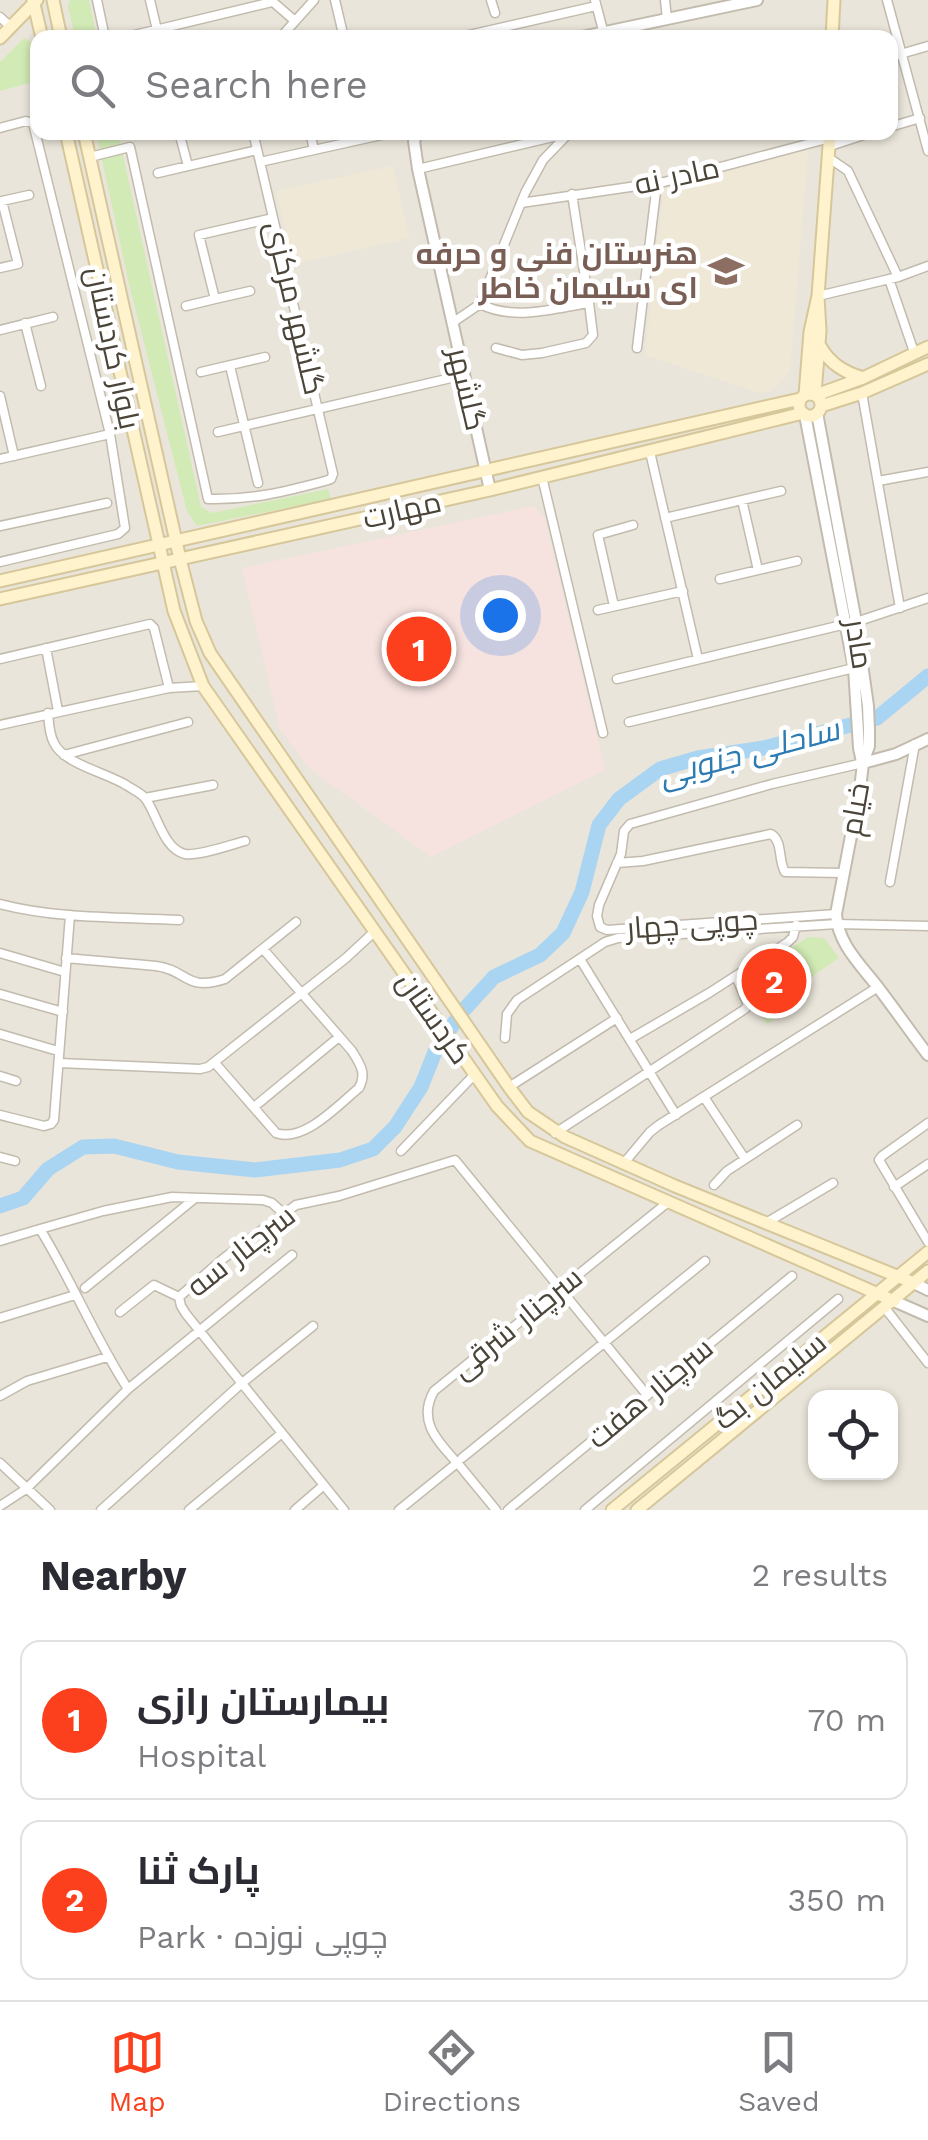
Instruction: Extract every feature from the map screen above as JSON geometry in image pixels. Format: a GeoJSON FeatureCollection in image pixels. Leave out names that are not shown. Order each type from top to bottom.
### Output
{"type":"FeatureCollection","features":[{"type":"Feature","properties":{"kind":"main road"},"geometry":{"type":"LineString","coordinates":[[53,0],[59,30]]}},
{"type":"Feature","properties":{"kind":"main road"},"geometry":{"type":"LineString","coordinates":[[832,30],[834,0]]}},
{"type":"Feature","properties":{"kind":"main road"},"geometry":{"type":"LineString","coordinates":[[0,38],[35,1]]}},
{"type":"Feature","properties":{"kind":"main road"},"geometry":{"type":"LineString","coordinates":[[35,1],[40,30]]}},
{"type":"Feature","properties":{"kind":"main road","name":"بلوار کردستان"},"geometry":{"type":"LineString","coordinates":[[68,140],[162,562]]}},
{"type":"Feature","properties":{"kind":"main road","name":"بلوار کردستان"},"geometry":{"type":"LineString","coordinates":[[86,140],[180,558]]}},
{"type":"Feature","properties":{"kind":"main road"},"geometry":{"type":"LineString","coordinates":[[810,404],[819,344],[818,296],[830,144]]}},
{"type":"Feature","properties":{"kind":"main road"},"geometry":{"type":"LineString","coordinates":[[810,404],[810,332],[818,296]]}},
{"type":"Feature","properties":{"kind":"main road"},"geometry":{"type":"LineString","coordinates":[[819,344],[842,371],[863,378]]}},
{"type":"Feature","properties":{"kind":"main road","name":"مهارت"},"geometry":{"type":"LineString","coordinates":[[0,599],[650,452],[810,404],[928,347]]}},
{"type":"Feature","properties":{"kind":"main road","name":"مهارت"},"geometry":{"type":"LineString","coordinates":[[0,581],[485,470],[862,393],[927,368]]}},
{"type":"Feature","properties":{"kind":"main road","name":"کردستان"},"geometry":{"type":"LineString","coordinates":[[180,558],[196,621],[210,653],[528,1112],[555,1132],[624,1164],[914,1283]]}},
{"type":"Feature","properties":{"kind":"main road","name":"کردستان"},"geometry":{"type":"LineString","coordinates":[[162,562],[174,611],[204,686],[474,1074],[530,1141],[876,1294],[889,1304]]}},
{"type":"Feature","properties":{"kind":"main road"},"geometry":{"type":"LineString","coordinates":[[667,1203],[675,1186]]}},
{"type":"Feature","properties":{"kind":"main road","name":"سلیمان بگ"},"geometry":{"type":"LineString","coordinates":[[612,1510],[928,1252]]}},
{"type":"Feature","properties":{"kind":"main road"},"geometry":{"type":"LineString","coordinates":[[638,1510],[928,1272]]}},
{"type":"Feature","properties":{"kind":"street"},"geometry":{"type":"LineString","coordinates":[[97,0],[103,30]]}},
{"type":"Feature","properties":{"kind":"street"},"geometry":{"type":"LineString","coordinates":[[150,0],[157,30],[271,1],[295,21]]}},
{"type":"Feature","properties":{"kind":"street"},"geometry":{"type":"LineString","coordinates":[[287,30],[314,0]]}},
{"type":"Feature","properties":{"kind":"street"},"geometry":{"type":"LineString","coordinates":[[335,0],[342,30]]}},
{"type":"Feature","properties":{"kind":"street"},"geometry":{"type":"LineString","coordinates":[[492,0],[494,13]]}},
{"type":"Feature","properties":{"kind":"street"},"geometry":{"type":"LineString","coordinates":[[564,0],[567,13]]}},
{"type":"Feature","properties":{"kind":"street"},"geometry":{"type":"LineString","coordinates":[[665,0],[668,18]]}},
{"type":"Feature","properties":{"kind":"street"},"geometry":{"type":"LineString","coordinates":[[623,30],[757,0]]}},
{"type":"Feature","properties":{"kind":"street"},"geometry":{"type":"LineString","coordinates":[[887,0],[896,30]]}},
{"type":"Feature","properties":{"kind":"street"},"geometry":{"type":"LineString","coordinates":[[492,30],[596,3],[603,30]]}},
{"type":"Feature","properties":{"kind":"street"},"geometry":{"type":"LineString","coordinates":[[0,16],[10,28]]}},
{"type":"Feature","properties":{"kind":"street"},"geometry":{"type":"LineString","coordinates":[[898,36],[928,152]]}},
{"type":"Feature","properties":{"kind":"street"},"geometry":{"type":"LineString","coordinates":[[898,55],[928,46]]}},
{"type":"Feature","properties":{"kind":"street"},"geometry":{"type":"LineString","coordinates":[[898,125],[920,118]]}},
{"type":"Feature","properties":{"kind":"street"},"geometry":{"type":"LineString","coordinates":[[0,128],[30,120]]}},
{"type":"Feature","properties":{"kind":"street"},"geometry":{"type":"LineString","coordinates":[[0,562],[123,532],[125,528],[110,434],[38,140]]}},
{"type":"Feature","properties":{"kind":"street"},"geometry":{"type":"LineString","coordinates":[[90,157],[130,147],[129,140]]}},
{"type":"Feature","properties":{"kind":"street"},"geometry":{"type":"LineString","coordinates":[[181,140],[188,166]]}},
{"type":"Feature","properties":{"kind":"street","name":"گلشهر مرکزی"},"geometry":{"type":"LineString","coordinates":[[130,147],[208,499],[242,500],[326,481],[332,474],[255,140]]}},
{"type":"Feature","properties":{"kind":"street"},"geometry":{"type":"LineString","coordinates":[[312,140],[314,150]]}},
{"type":"Feature","properties":{"kind":"street"},"geometry":{"type":"LineString","coordinates":[[260,162],[359,140]]}},
{"type":"Feature","properties":{"kind":"street","name":"گلشهر"},"geometry":{"type":"LineString","coordinates":[[415,140],[490,490]]}},
{"type":"Feature","properties":{"kind":"street"},"geometry":{"type":"LineString","coordinates":[[418,169],[537,140]]}},
{"type":"Feature","properties":{"kind":"street"},"geometry":{"type":"LineString","coordinates":[[452,322],[480,304],[521,203],[543,160],[562,140]]}},
{"type":"Feature","properties":{"kind":"street"},"geometry":{"type":"LineString","coordinates":[[830,144],[848,171],[894,278],[914,352]]}},
{"type":"Feature","properties":{"kind":"street","name":"مادر نه"},"geometry":{"type":"LineString","coordinates":[[521,203],[657,183],[830,144]]}},
{"type":"Feature","properties":{"kind":"street"},"geometry":{"type":"LineString","coordinates":[[158,173],[258,150]]}},
{"type":"Feature","properties":{"kind":"street"},"geometry":{"type":"LineString","coordinates":[[637,348],[657,183]]}},
{"type":"Feature","properties":{"kind":"street"},"geometry":{"type":"LineString","coordinates":[[0,268],[18,264],[2,201],[28,194]]}},
{"type":"Feature","properties":{"kind":"street"},"geometry":{"type":"LineString","coordinates":[[496,348],[522,355],[542,353],[586,343],[593,335],[572,194]]}},
{"type":"Feature","properties":{"kind":"street"},"geometry":{"type":"LineString","coordinates":[[215,299],[198,235],[274,218]]}},
{"type":"Feature","properties":{"kind":"street"},"geometry":{"type":"LineString","coordinates":[[818,296],[928,266]]}},
{"type":"Feature","properties":{"kind":"street"},"geometry":{"type":"LineString","coordinates":[[186,306],[250,292]]}},
{"type":"Feature","properties":{"kind":"street"},"geometry":{"type":"LineString","coordinates":[[480,304],[518,314],[589,303]]}},
{"type":"Feature","properties":{"kind":"street"},"geometry":{"type":"LineString","coordinates":[[0,330],[53,317]]}},
{"type":"Feature","properties":{"kind":"street"},"geometry":{"type":"LineString","coordinates":[[25,324],[41,386]]}},
{"type":"Feature","properties":{"kind":"street"},"geometry":{"type":"LineString","coordinates":[[201,372],[265,357]]}},
{"type":"Feature","properties":{"kind":"street"},"geometry":{"type":"LineString","coordinates":[[230,366],[258,483]]}},
{"type":"Feature","properties":{"kind":"street"},"geometry":{"type":"LineString","coordinates":[[218,432],[464,375]]}},
{"type":"Feature","properties":{"kind":"street"},"geometry":{"type":"LineString","coordinates":[[862,393],[900,608]]}},
{"type":"Feature","properties":{"kind":"street"},"geometry":{"type":"LineString","coordinates":[[0,396],[14,456]]}},
{"type":"Feature","properties":{"kind":"street","name":"مادر"},"geometry":{"type":"LineString","coordinates":[[810,404],[852,623],[864,732],[869,746],[862,762]]}},
{"type":"Feature","properties":{"kind":"street"},"geometry":{"type":"LineString","coordinates":[[0,460],[110,434]]}},
{"type":"Feature","properties":{"kind":"street"},"geometry":{"type":"LineString","coordinates":[[650,452],[698,659]]}},
{"type":"Feature","properties":{"kind":"street"},"geometry":{"type":"LineString","coordinates":[[878,481],[928,472]]}},
{"type":"Feature","properties":{"kind":"street"},"geometry":{"type":"LineString","coordinates":[[542,477],[604,733]]}},
{"type":"Feature","properties":{"kind":"street"},"geometry":{"type":"LineString","coordinates":[[665,518],[780,492]]}},
{"type":"Feature","properties":{"kind":"street"},"geometry":{"type":"LineString","coordinates":[[742,500],[758,570]]}},
{"type":"Feature","properties":{"kind":"street"},"geometry":{"type":"LineString","coordinates":[[0,526],[106,504]]}},
{"type":"Feature","properties":{"kind":"street"},"geometry":{"type":"LineString","coordinates":[[614,606],[598,535],[634,525]]}},
{"type":"Feature","properties":{"kind":"street"},"geometry":{"type":"LineString","coordinates":[[720,579],[797,561]]}},
{"type":"Feature","properties":{"kind":"street"},"geometry":{"type":"LineString","coordinates":[[598,610],[682,590]]}},
{"type":"Feature","properties":{"kind":"street"},"geometry":{"type":"LineString","coordinates":[[617,679],[852,623],[928,598]]}},
{"type":"Feature","properties":{"kind":"street","name":"مادر"},"geometry":{"type":"LineString","coordinates":[[852,623],[854,668],[863,707]]}},
{"type":"Feature","properties":{"kind":"street"},"geometry":{"type":"LineString","coordinates":[[0,659],[151,624],[169,688]]}},
{"type":"Feature","properties":{"kind":"street"},"geometry":{"type":"LineString","coordinates":[[46,648],[58,711]]}},
{"type":"Feature","properties":{"kind":"street"},"geometry":{"type":"LineString","coordinates":[[629,722],[854,668]]}},
{"type":"Feature","properties":{"kind":"street"},"geometry":{"type":"LineString","coordinates":[[0,725],[169,688],[204,686]]}},
{"type":"Feature","properties":{"kind":"street"},"geometry":{"type":"LineString","coordinates":[[48,713],[56,748],[64,756],[118,780],[145,798],[175,849],[184,854],[195,853],[245,841]]}},
{"type":"Feature","properties":{"kind":"street"},"geometry":{"type":"LineString","coordinates":[[64,756],[188,722]]}},
{"type":"Feature","properties":{"kind":"street","name":"خیام"},"geometry":{"type":"LineString","coordinates":[[836,919],[862,762],[896,754],[928,739]]}},
{"type":"Feature","properties":{"kind":"street"},"geometry":{"type":"LineString","coordinates":[[890,882],[915,744]]}},
{"type":"Feature","properties":{"kind":"street","name":"چوپی چهار"},"geometry":{"type":"LineString","coordinates":[[836,919],[603,929],[598,922],[598,905],[630,824],[862,762]]}},
{"type":"Feature","properties":{"kind":"street"},"geometry":{"type":"LineString","coordinates":[[145,798],[213,785]]}},
{"type":"Feature","properties":{"kind":"street"},"geometry":{"type":"LineString","coordinates":[[617,864],[771,834],[777,840],[785,872],[843,873]]}},
{"type":"Feature","properties":{"kind":"street"},"geometry":{"type":"LineString","coordinates":[[0,904],[70,915],[179,920]]}},
{"type":"Feature","properties":{"kind":"street"},"geometry":{"type":"LineString","coordinates":[[0,1115],[44,1126],[53,1122],[70,915]]}},
{"type":"Feature","properties":{"kind":"street"},"geometry":{"type":"LineString","coordinates":[[836,919],[840,936],[853,957],[928,1056]]}},
{"type":"Feature","properties":{"kind":"street"},"geometry":{"type":"LineString","coordinates":[[630,1040],[788,942],[796,925],[836,919],[928,926]]}},
{"type":"Feature","properties":{"kind":"street"},"geometry":{"type":"LineString","coordinates":[[66,958],[168,968],[194,983],[210,984],[224,979],[296,922]]}},
{"type":"Feature","properties":{"kind":"street","name":"چوپی چهار"},"geometry":{"type":"LineString","coordinates":[[504,1038],[507,1014],[513,1004],[605,942],[796,925]]}},
{"type":"Feature","properties":{"kind":"street"},"geometry":{"type":"LineString","coordinates":[[59,1063],[200,1069],[215,1063],[374,932]]}},
{"type":"Feature","properties":{"kind":"street"},"geometry":{"type":"LineString","coordinates":[[215,1063],[276,1133],[286,1137],[307,1130],[359,1088],[364,1079],[363,1069],[339,1037],[263,948]]}},
{"type":"Feature","properties":{"kind":"street"},"geometry":{"type":"LineString","coordinates":[[0,953],[65,972]]}},
{"type":"Feature","properties":{"kind":"street"},"geometry":{"type":"LineString","coordinates":[[580,959],[676,1115]]}},
{"type":"Feature","properties":{"kind":"street"},"geometry":{"type":"LineString","coordinates":[[555,1132],[748,1005],[736,976]]}},
{"type":"Feature","properties":{"kind":"street"},"geometry":{"type":"LineString","coordinates":[[624,1164],[650,1132],[878,987]]}},
{"type":"Feature","properties":{"kind":"street"},"geometry":{"type":"LineString","coordinates":[[0,994],[63,1012]]}},
{"type":"Feature","properties":{"kind":"street"},"geometry":{"type":"LineString","coordinates":[[509,1087],[616,1018]]}},
{"type":"Feature","properties":{"kind":"street"},"geometry":{"type":"LineString","coordinates":[[0,1034],[58,1050]]}},
{"type":"Feature","properties":{"kind":"street"},"geometry":{"type":"LineString","coordinates":[[254,1107],[339,1037]]}},
{"type":"Feature","properties":{"kind":"street"},"geometry":{"type":"LineString","coordinates":[[401,1151],[474,1074]]}},
{"type":"Feature","properties":{"kind":"street"},"geometry":{"type":"LineString","coordinates":[[0,1076],[16,1080]]}},
{"type":"Feature","properties":{"kind":"street"},"geometry":{"type":"LineString","coordinates":[[704,1097],[745,1159]]}},
{"type":"Feature","properties":{"kind":"street"},"geometry":{"type":"LineString","coordinates":[[928,1123],[880,1158],[879,1163],[928,1242]]}},
{"type":"Feature","properties":{"kind":"street"},"geometry":{"type":"LineString","coordinates":[[714,1186],[722,1175],[798,1125]]}},
{"type":"Feature","properties":{"kind":"street"},"geometry":{"type":"LineString","coordinates":[[0,1157],[15,1161]]}},
{"type":"Feature","properties":{"kind":"street","name":"سرچنار سه"},"geometry":{"type":"LineString","coordinates":[[344,1510],[181,1306],[179,1297],[224,1258],[302,1203],[339,1196],[455,1160],[560,1288]]}},
{"type":"Feature","properties":{"kind":"street"},"geometry":{"type":"LineString","coordinates":[[894,1187],[928,1164]]}},
{"type":"Feature","properties":{"kind":"street"},"geometry":{"type":"LineString","coordinates":[[766,1223],[833,1183]]}},
{"type":"Feature","properties":{"kind":"street"},"geometry":{"type":"LineString","coordinates":[[0,1241],[103,1210],[172,1196],[263,1200],[283,1213]]}},
{"type":"Feature","properties":{"kind":"street"},"geometry":{"type":"LineString","coordinates":[[85,1288],[194,1198]]}},
{"type":"Feature","properties":{"kind":"street","name":"سرچنار شرقی"},"geometry":{"type":"LineString","coordinates":[[496,1510],[460,1460],[435,1436],[427,1418],[434,1390],[667,1203]]}},
{"type":"Feature","properties":{"kind":"street"},"geometry":{"type":"LineString","coordinates":[[40,1229],[128,1389]]}},
{"type":"Feature","properties":{"kind":"street"},"geometry":{"type":"LineString","coordinates":[[0,1506],[26,1489],[128,1389],[292,1255]]}},
{"type":"Feature","properties":{"kind":"street"},"geometry":{"type":"LineString","coordinates":[[399,1510],[705,1261]]}},
{"type":"Feature","properties":{"kind":"street","name":"سرچنار هفت"},"geometry":{"type":"LineString","coordinates":[[508,1510],[792,1276]]}},
{"type":"Feature","properties":{"kind":"street"},"geometry":{"type":"LineString","coordinates":[[914,1283],[928,1290]]}},
{"type":"Feature","properties":{"kind":"street"},"geometry":{"type":"LineString","coordinates":[[120,1312],[154,1285],[179,1297]]}},
{"type":"Feature","properties":{"kind":"street"},"geometry":{"type":"LineString","coordinates":[[560,1288],[648,1394]]}},
{"type":"Feature","properties":{"kind":"street"},"geometry":{"type":"LineString","coordinates":[[0,1318],[75,1296]]}},
{"type":"Feature","properties":{"kind":"street"},"geometry":{"type":"LineString","coordinates":[[585,1510],[838,1300]]}},
{"type":"Feature","properties":{"kind":"street"},"geometry":{"type":"LineString","coordinates":[[889,1304],[928,1316]]}},
{"type":"Feature","properties":{"kind":"street"},"geometry":{"type":"LineString","coordinates":[[889,1304],[928,1363]]}},
{"type":"Feature","properties":{"kind":"street"},"geometry":{"type":"LineString","coordinates":[[101,1510],[242,1383],[313,1326]]}},
{"type":"Feature","properties":{"kind":"street"},"geometry":{"type":"LineString","coordinates":[[836,1326],[846,1340]]}},
{"type":"Feature","properties":{"kind":"street"},"geometry":{"type":"LineString","coordinates":[[0,1392],[107,1357]]}},
{"type":"Feature","properties":{"kind":"street"},"geometry":{"type":"LineString","coordinates":[[192,1507],[282,1433]]}},
{"type":"Feature","properties":{"kind":"street"},"geometry":{"type":"LineString","coordinates":[[0,1463],[50,1510]]}},
{"type":"Feature","properties":{"kind":"street"},"geometry":{"type":"LineString","coordinates":[[295,1510],[324,1485]]}},
{"type":"Feature","properties":{"kind":"shaded area"},"geometry":{"type":"Polygon","coordinates":[[[0,0],[928,0],[928,1510],[0,1510],[0,0]]]}},
{"type":"Feature","properties":{"kind":"shaded area","name":"هنرستان فنی و حرفه ای سلیمان خاطر"},"geometry":{"type":"Polygon","coordinates":[[[808,150],[790,372],[771,391],[760,393],[645,355],[664,187],[808,150]]]}},
{"type":"Feature","properties":{"kind":"shaded area"},"geometry":{"type":"Polygon","coordinates":[[[393,166],[409,238],[294,264],[276,191],[393,166]]]}},
{"type":"Feature","properties":{"kind":"shaded area"},"geometry":{"type":"Polygon","coordinates":[[[533,506],[544,516],[605,770],[431,857],[309,768],[280,729],[242,568],[533,506]]]}},
{"type":"Feature","properties":{"kind":"green space"},"geometry":{"type":"Polygon","coordinates":[[[70,0],[89,0],[95,30],[73,30],[70,0]]]}},
{"type":"Feature","properties":{"kind":"green space"},"geometry":{"type":"Polygon","coordinates":[[[24,38],[30,41],[30,83],[0,91],[0,62],[24,38]]]}},
{"type":"Feature","properties":{"kind":"green space"},"geometry":{"type":"Polygon","coordinates":[[[98,140],[120,140],[201,507],[212,513],[328,489],[331,499],[197,526],[187,511],[130,288],[98,140]]]}},
{"type":"Feature","properties":{"kind":"green space"},"geometry":{"type":"Polygon","coordinates":[[[808,937],[824,938],[839,958],[804,982],[808,999],[767,1024],[742,979],[808,937]]]}},
{"type":"Feature","properties":{"kind":"waterway","name":"ساحلی جنوبی"},"geometry":{"type":"LineString","coordinates":[[0,1206],[23,1198],[48,1169],[83,1147],[114,1146],[178,1162],[255,1170],[340,1160],[373,1149],[395,1127],[421,1087],[435,1052],[460,1014],[494,977],[540,955],[563,933],[582,892],[599,825],[619,799],[660,769],[698,758],[764,748],[877,718],[928,676]]}},
{"type":"Feature","properties":{"kind":"place","name":"هنرستان فنی و حرفه ای سلیمان خاطر"},"geometry":{"type":"Point","coordinates":[726,271]}},
{"type":"Feature","properties":{"kind":"place","name":"بیمارستان رازی"},"geometry":{"type":"Point","coordinates":[419,649]}},
{"type":"Feature","properties":{"kind":"place","name":"پارک ثنا"},"geometry":{"type":"Point","coordinates":[774,981]}}]}
